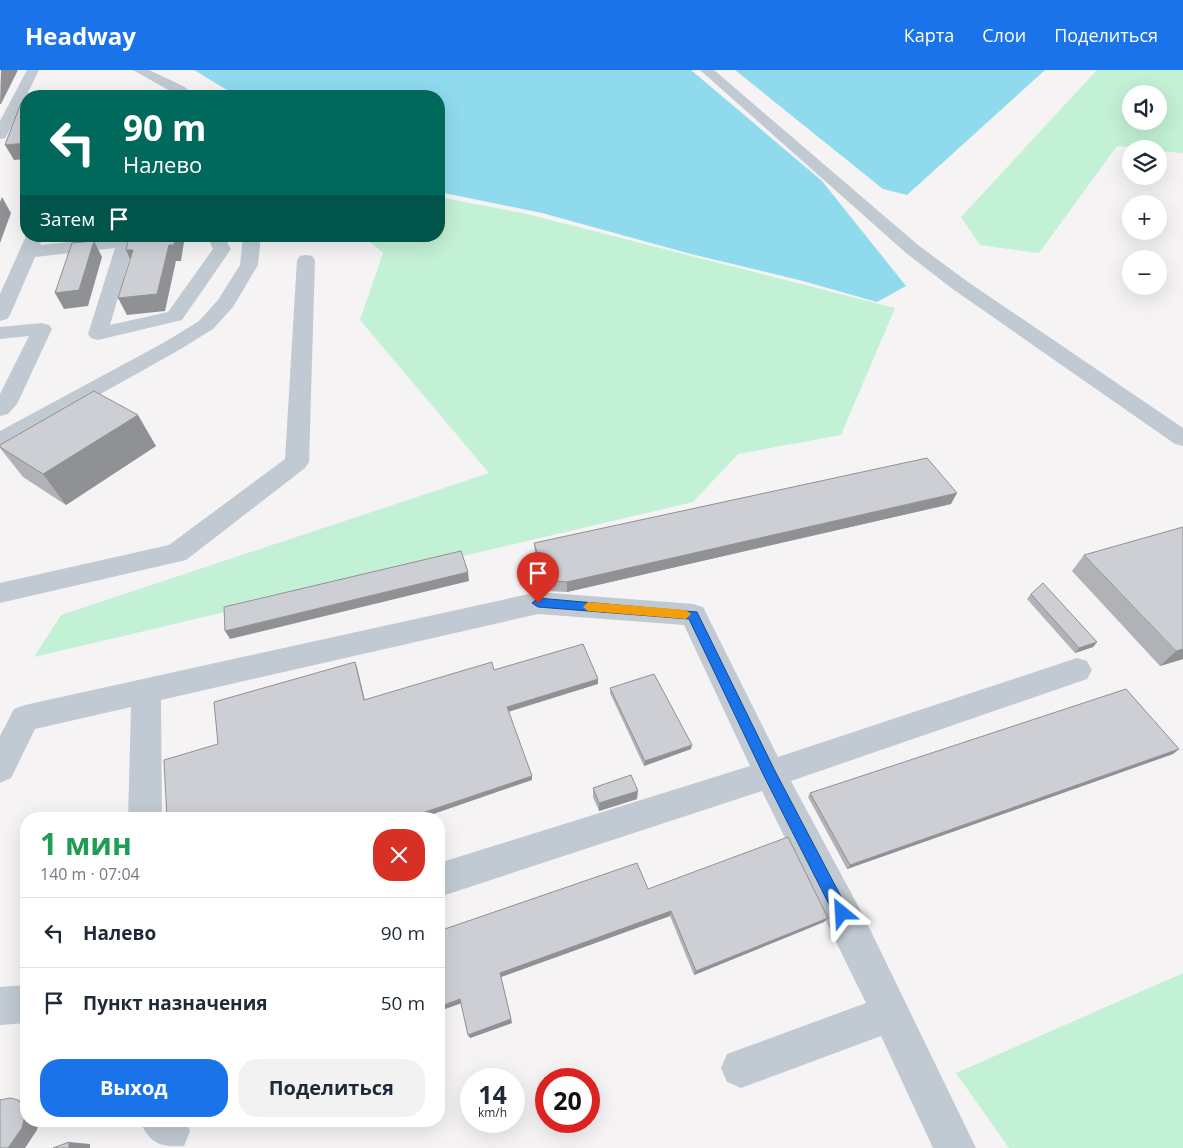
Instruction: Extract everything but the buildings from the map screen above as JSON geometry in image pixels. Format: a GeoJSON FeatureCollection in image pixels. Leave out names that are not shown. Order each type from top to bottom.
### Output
{"type":"FeatureCollection","features":[{"type":"Feature","properties":{"kind":"lane"},"geometry":{"type":"LineString","coordinates":[[23,90],[33,70]]}},
{"type":"Feature","properties":{"kind":"lane"},"geometry":{"type":"LineString","coordinates":[[140,70],[180,90]]}},
{"type":"Feature","properties":{"kind":"lane"},"geometry":{"type":"LineString","coordinates":[[706,70],[912,249],[1048,347],[1183,439]]}},
{"type":"Feature","properties":{"kind":"lane"},"geometry":{"type":"LineString","coordinates":[[0,135],[20,95]]}},
{"type":"Feature","properties":{"kind":"lane"},"geometry":{"type":"LineString","coordinates":[[0,315],[31,244],[125,242],[98,334],[175,316],[222,250],[218,242]]}},
{"type":"Feature","properties":{"kind":"lane"},"geometry":{"type":"LineString","coordinates":[[0,441],[172,346],[206,325],[226,303],[249,265],[251,242]]}},
{"type":"Feature","properties":{"kind":"lane"},"geometry":{"type":"LineString","coordinates":[[0,594],[176,553],[297,462],[306,260]]}},
{"type":"Feature","properties":{"kind":"lane"},"geometry":{"type":"LineString","coordinates":[[0,333],[42,329],[6,404],[0,408]]}},
{"type":"Feature","properties":{"kind":"lane"},"geometry":{"type":"LineString","coordinates":[[0,768],[25,718],[538,603],[692,615],[770,774],[851,930],[955,1148]]}},
{"type":"Feature","properties":{"kind":"lane"},"geometry":{"type":"LineString","coordinates":[[445,878],[770,774],[1077,670]]}},
{"type":"Feature","properties":{"kind":"lane"},"geometry":{"type":"LineString","coordinates":[[144,812],[146,691]]}},
{"type":"Feature","properties":{"kind":"lane"},"geometry":{"type":"LineString","coordinates":[[0,1006],[20,1004]]}},
{"type":"Feature","properties":{"kind":"lane"},"geometry":{"type":"LineString","coordinates":[[741,1068],[890,1013]]}},
{"type":"Feature","properties":{"kind":"green space"},"geometry":{"type":"Polygon","coordinates":[[[1097,70],[1183,70],[1183,153],[1167,152],[1167,140],[1122,140],[1122,146],[1117,146],[1039,253],[980,245],[961,217],[1097,70]]]}},
{"type":"Feature","properties":{"kind":"green space"},"geometry":{"type":"Polygon","coordinates":[[[445,198],[527,214],[895,308],[841,435],[738,454],[693,502],[34,657],[61,615],[489,473],[360,320],[383,253],[370,242],[445,242],[445,198]]]}},
{"type":"Feature","properties":{"kind":"green space"},"geometry":{"type":"Polygon","coordinates":[[[1183,973],[1183,1148],[1009,1148],[956,1073],[1183,973]]]}},
{"type":"Feature","properties":{"kind":"water"},"geometry":{"type":"Polygon","coordinates":[[[194,70],[691,70],[822,181],[906,286],[877,302],[542,213],[445,193],[445,90],[227,90],[194,70]]]}},
{"type":"Feature","properties":{"kind":"water"},"geometry":{"type":"Polygon","coordinates":[[[735,70],[1045,70],[907,195],[883,189],[735,70]]]}},
{"type":"Feature","properties":{"kind":"slow traffic"},"geometry":{"type":"LineString","coordinates":[[588,607],[686,614]]}},
{"type":"Feature","properties":{"kind":"route"},"geometry":{"type":"LineString","coordinates":[[538,603],[692,615],[770,774],[842,913]]}}]}
